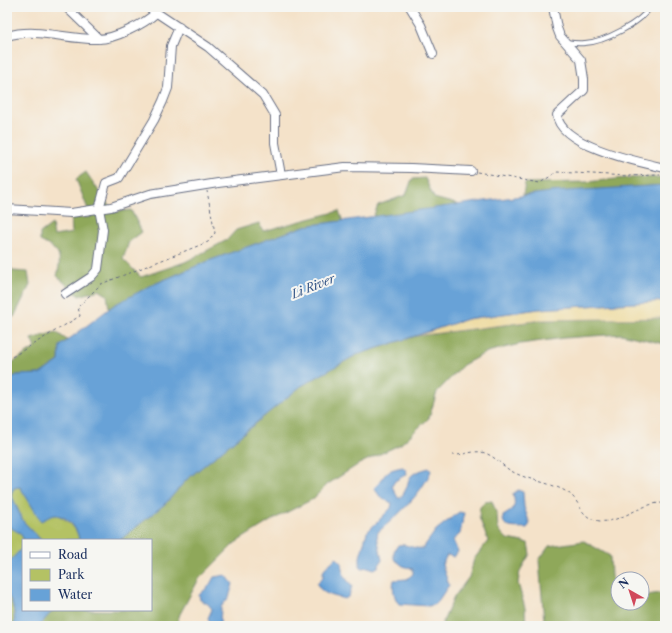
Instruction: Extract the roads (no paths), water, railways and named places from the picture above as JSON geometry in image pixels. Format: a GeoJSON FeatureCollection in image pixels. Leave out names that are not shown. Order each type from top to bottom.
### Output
{"type":"FeatureCollection","features":[{"type":"Feature","properties":{"kind":"street"},"geometry":{"type":"LineString","coordinates":[[66,7],[99,40]]}},
{"type":"Feature","properties":{"kind":"street"},"geometry":{"type":"LineString","coordinates":[[148,7],[208,47],[263,95],[275,115],[275,143],[281,175]]}},
{"type":"Feature","properties":{"kind":"street"},"geometry":{"type":"LineString","coordinates":[[410,7],[421,25],[433,54]]}},
{"type":"Feature","properties":{"kind":"street"},"geometry":{"type":"LineString","coordinates":[[554,7],[557,28],[560,36],[581,60],[584,79],[584,90],[557,115],[562,129],[574,137],[616,156],[665,168]]}},
{"type":"Feature","properties":{"kind":"street"},"geometry":{"type":"LineString","coordinates":[[7,36],[15,33],[48,33],[99,40],[132,29],[148,21],[156,13]]}},
{"type":"Feature","properties":{"kind":"street"},"geometry":{"type":"LineString","coordinates":[[65,294],[91,277],[98,269],[103,230],[99,209],[106,183],[119,178],[154,120],[163,101],[168,88],[171,46],[178,27]]}},
{"type":"Feature","properties":{"kind":"street"},"geometry":{"type":"LineString","coordinates":[[7,209],[71,213],[111,207],[150,194],[206,185],[345,167],[411,168],[471,172]]}},
{"type":"Feature","properties":{"kind":"lane"},"geometry":{"type":"LineString","coordinates":[[566,42],[586,43],[601,40],[638,21],[646,14],[650,7]]}},
{"type":"Feature","properties":{"kind":"water","name":"Li River"},"geometry":{"type":"Polygon","coordinates":[[[665,185],[665,301],[539,309],[467,319],[356,355],[301,386],[186,480],[166,503],[121,539],[79,539],[77,532],[72,524],[65,518],[54,515],[41,521],[20,487],[14,488],[11,494],[23,521],[40,539],[23,539],[20,533],[7,526],[7,381],[17,375],[40,374],[59,361],[60,346],[114,305],[152,285],[211,260],[305,226],[550,192],[665,185]]]}},
{"type":"Feature","properties":{"kind":"water"},"geometry":{"type":"Polygon","coordinates":[[[403,467],[407,474],[395,481],[392,486],[398,498],[400,498],[404,492],[409,480],[414,474],[429,468],[431,471],[427,480],[415,496],[401,512],[378,532],[377,536],[382,560],[378,567],[374,569],[368,567],[362,568],[360,566],[360,557],[367,532],[391,508],[392,503],[381,498],[374,488],[387,472],[403,467]]]}},
{"type":"Feature","properties":{"kind":"water"},"geometry":{"type":"Polygon","coordinates":[[[518,490],[523,492],[524,507],[530,524],[527,528],[511,527],[503,521],[503,516],[514,507],[513,494],[518,490]]]}},
{"type":"Feature","properties":{"kind":"water"},"geometry":{"type":"Polygon","coordinates":[[[459,512],[464,513],[460,534],[453,540],[458,552],[454,557],[447,555],[442,565],[449,585],[436,604],[429,606],[399,604],[394,592],[394,580],[407,579],[413,574],[413,569],[403,566],[394,559],[394,551],[398,545],[423,548],[436,530],[459,512]]]}},
{"type":"Feature","properties":{"kind":"water"},"geometry":{"type":"Polygon","coordinates":[[[22,548],[22,611],[52,611],[39,626],[14,626],[14,609],[7,594],[7,564],[22,548]]]}},
{"type":"Feature","properties":{"kind":"water"},"geometry":{"type":"Polygon","coordinates":[[[336,557],[342,563],[344,576],[352,586],[349,596],[345,599],[325,593],[317,584],[323,577],[325,568],[336,557]]]}},
{"type":"Feature","properties":{"kind":"water"},"geometry":{"type":"Polygon","coordinates":[[[226,575],[233,584],[229,597],[221,607],[220,626],[211,626],[208,618],[212,609],[208,604],[200,600],[199,595],[209,586],[214,577],[226,575]]]}}]}
